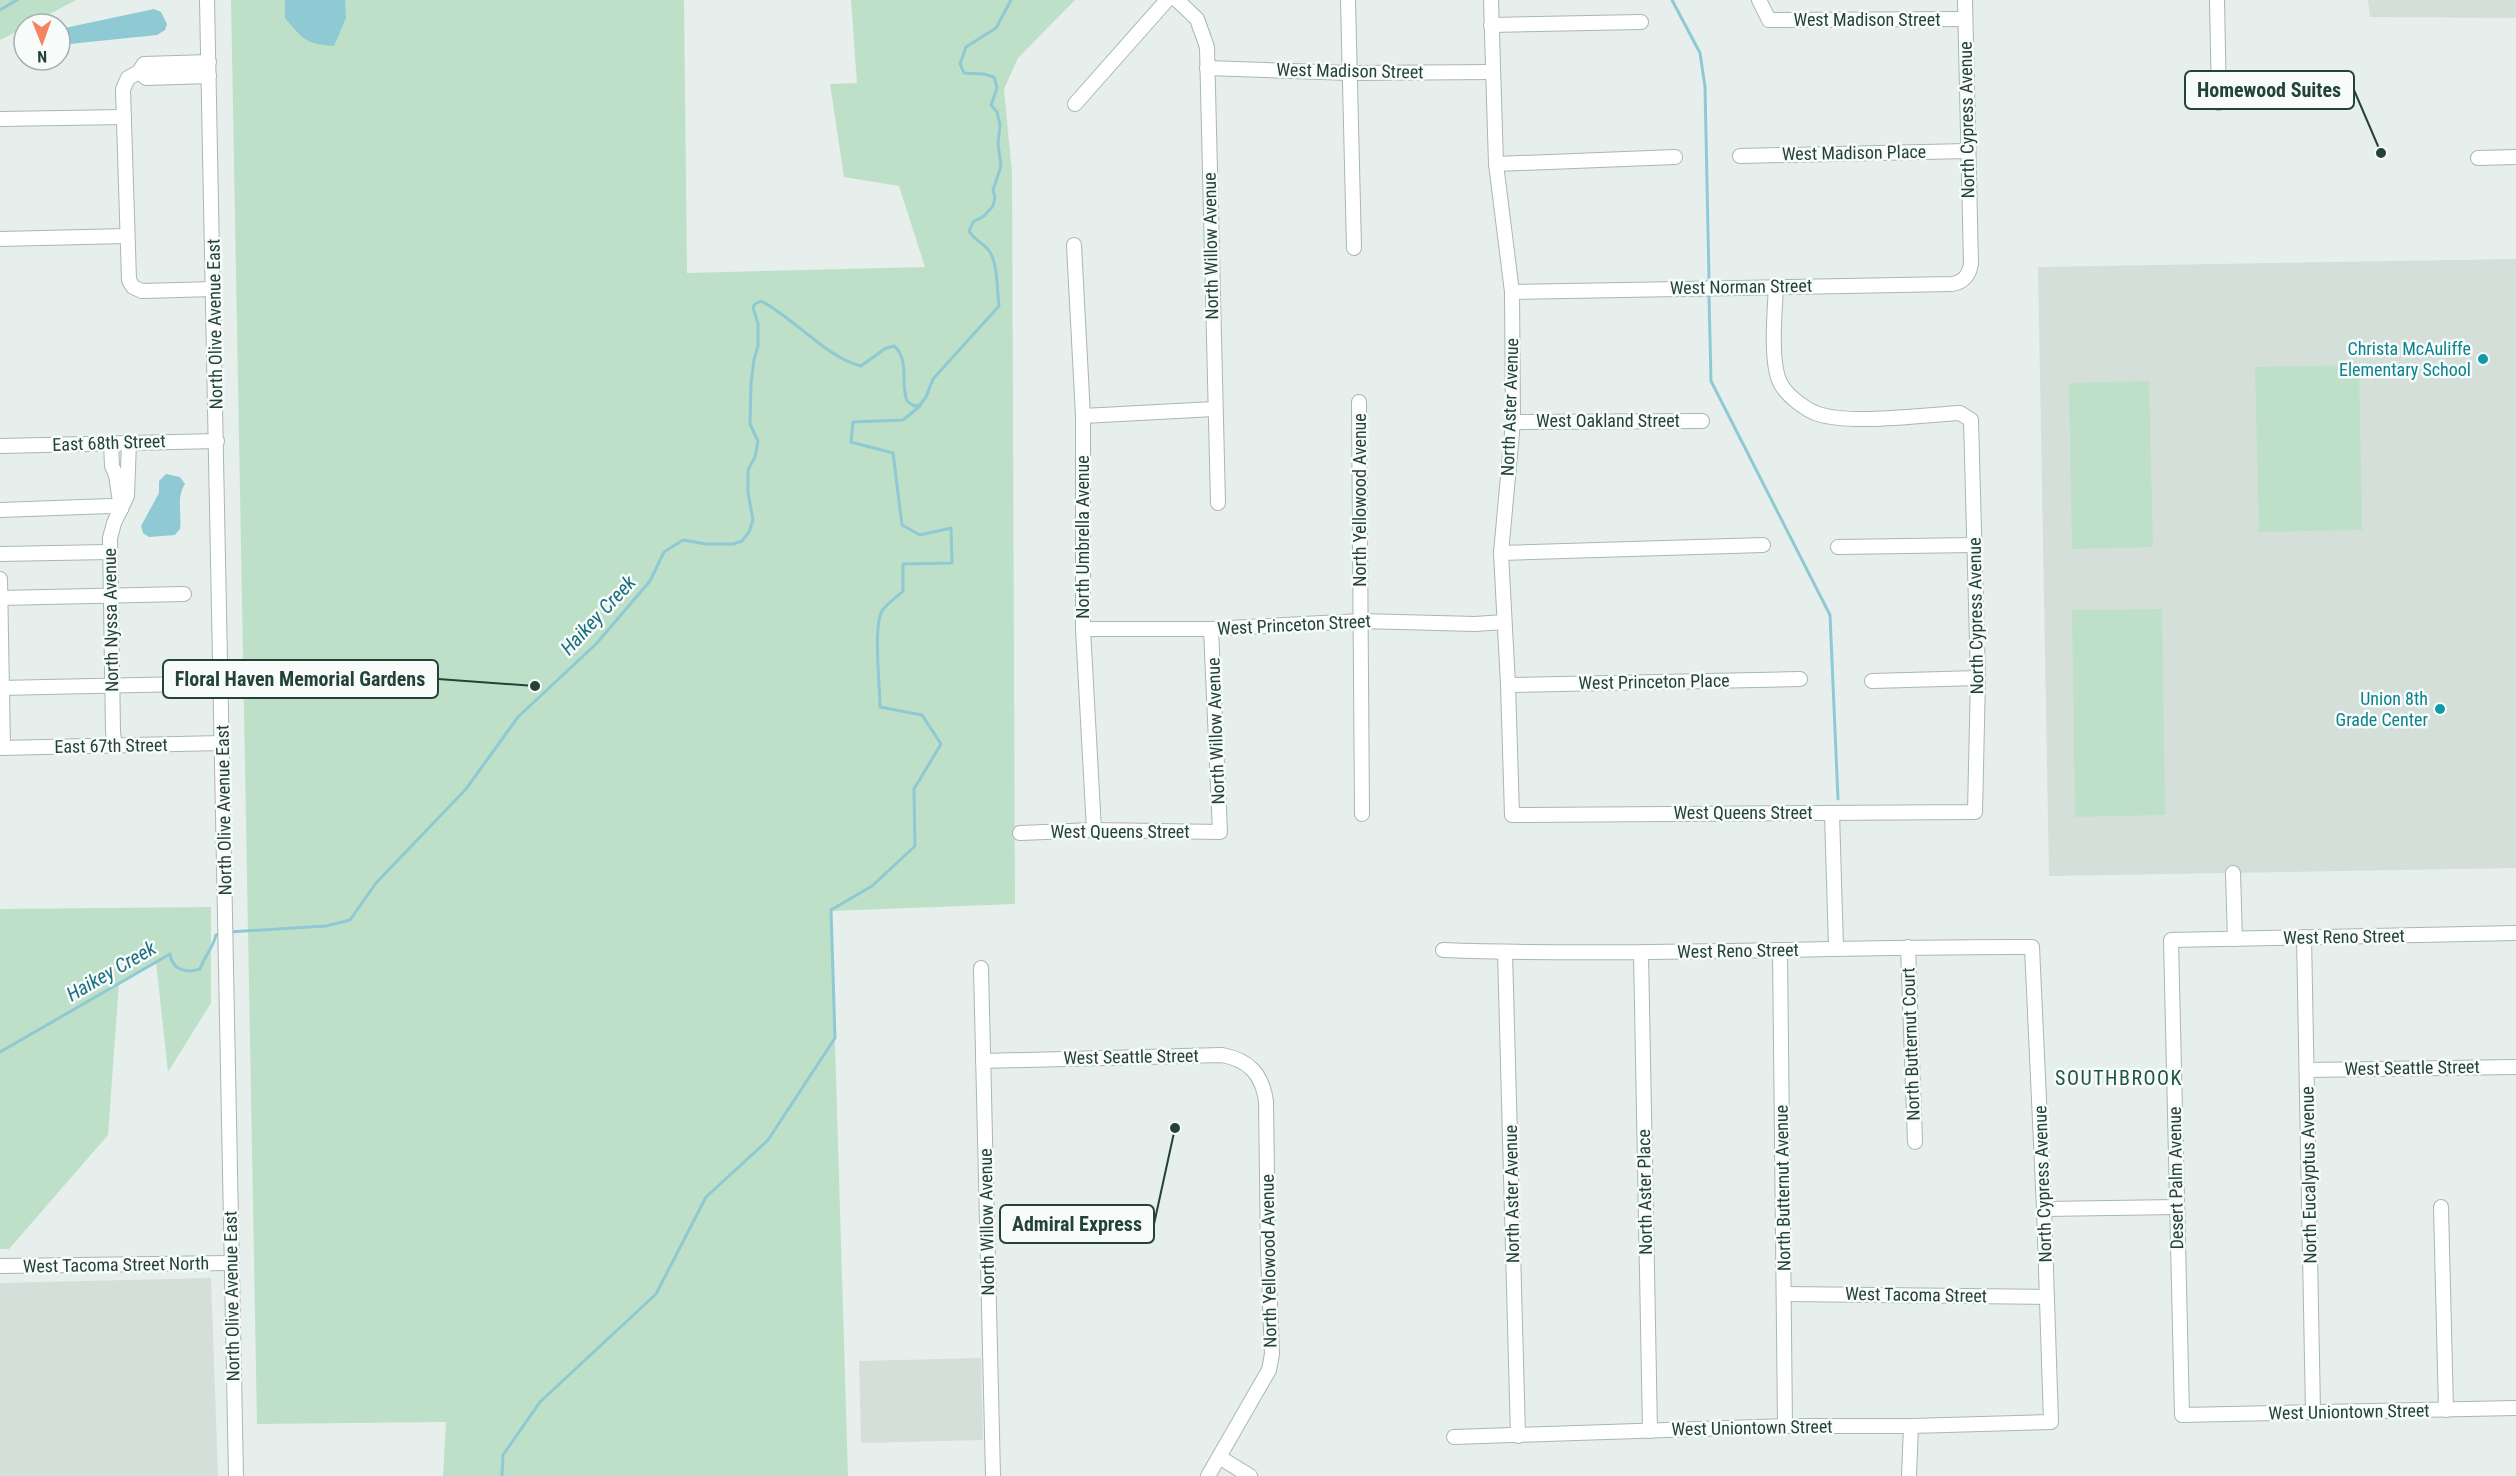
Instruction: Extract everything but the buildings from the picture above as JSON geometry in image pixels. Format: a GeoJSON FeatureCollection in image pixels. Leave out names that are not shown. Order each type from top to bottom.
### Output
{"type":"FeatureCollection","features":[{"type":"Feature","properties":{"kind":"street","name":"North Olive Avenue East"},"geometry":{"type":"LineString","coordinates":[[207,0],[236,1476]]}},
{"type":"Feature","properties":{"kind":"street"},"geometry":{"type":"LineString","coordinates":[[1075,104],[1167,0]]}},
{"type":"Feature","properties":{"kind":"street","name":"North Willow Avenue"},"geometry":{"type":"LineString","coordinates":[[1177,0],[1197,18],[1207,47],[1218,503]]}},
{"type":"Feature","properties":{"kind":"street"},"geometry":{"type":"LineString","coordinates":[[1348,0],[1354,248]]}},
{"type":"Feature","properties":{"kind":"street","name":"North Aster Avenue"},"geometry":{"type":"LineString","coordinates":[[1491,0],[1496,164],[1512,292],[1514,422],[1502,553],[1512,815]]}},
{"type":"Feature","properties":{"kind":"street","name":"West Madison Street"},"geometry":{"type":"LineString","coordinates":[[1759,0],[1769,20],[1965,19]]}},
{"type":"Feature","properties":{"kind":"street","name":"North Cypress Avenue"},"geometry":{"type":"LineString","coordinates":[[1965,0],[1971,264],[1967,276]]}},
{"type":"Feature","properties":{"kind":"street"},"geometry":{"type":"LineString","coordinates":[[2217,0],[2219,103]]}},
{"type":"Feature","properties":{"kind":"street"},"geometry":{"type":"LineString","coordinates":[[1491,25],[1641,22]]}},
{"type":"Feature","properties":{"kind":"street"},"geometry":{"type":"LineString","coordinates":[[209,62],[144,64],[140,72],[133,74],[124,82],[124,117],[128,276],[133,287],[142,291],[214,289]]}},
{"type":"Feature","properties":{"kind":"street"},"geometry":{"type":"LineString","coordinates":[[166,63],[166,78]]}},
{"type":"Feature","properties":{"kind":"street","name":"West Madison Street"},"geometry":{"type":"LineString","coordinates":[[1207,68],[1350,73],[1492,72]]}},
{"type":"Feature","properties":{"kind":"street"},"geometry":{"type":"LineString","coordinates":[[140,72],[146,78],[209,76]]}},
{"type":"Feature","properties":{"kind":"street"},"geometry":{"type":"LineString","coordinates":[[0,119],[124,117]]}},
{"type":"Feature","properties":{"kind":"street","name":"West Madison Place"},"geometry":{"type":"LineString","coordinates":[[1740,156],[1968,151]]}},
{"type":"Feature","properties":{"kind":"street"},"geometry":{"type":"LineString","coordinates":[[1496,164],[1675,157]]}},
{"type":"Feature","properties":{"kind":"street"},"geometry":{"type":"LineString","coordinates":[[2478,158],[2516,157]]}},
{"type":"Feature","properties":{"kind":"street"},"geometry":{"type":"LineString","coordinates":[[0,239],[127,236]]}},
{"type":"Feature","properties":{"kind":"street","name":"North Umbrella Avenue"},"geometry":{"type":"LineString","coordinates":[[1074,245],[1083,416],[1083,628],[1094,830]]}},
{"type":"Feature","properties":{"kind":"street","name":"West Norman Street"},"geometry":{"type":"LineString","coordinates":[[1512,292],[1952,284],[1967,276]]}},
{"type":"Feature","properties":{"kind":"street","name":"North Cypress Avenue"},"geometry":{"type":"LineString","coordinates":[[1776,286],[1774,355],[1781,385],[1798,402],[1816,414],[1844,419],[1960,413],[1971,420],[1978,678],[1974,812]]}},
{"type":"Feature","properties":{"kind":"street","name":"North Yellowood Avenue"},"geometry":{"type":"LineString","coordinates":[[1359,402],[1362,814]]}},
{"type":"Feature","properties":{"kind":"street"},"geometry":{"type":"LineString","coordinates":[[1083,416],[1214,409]]}},
{"type":"Feature","properties":{"kind":"street","name":"West Oakland Street"},"geometry":{"type":"LineString","coordinates":[[1514,422],[1702,421]]}},
{"type":"Feature","properties":{"kind":"street","name":"East 68th Street"},"geometry":{"type":"LineString","coordinates":[[0,446],[217,441]]}},
{"type":"Feature","properties":{"kind":"street","name":"North Nyssa Avenue"},"geometry":{"type":"LineString","coordinates":[[114,739],[110,552],[114,524],[127,496],[129,442]]}},
{"type":"Feature","properties":{"kind":"street","name":"North Nyssa Avenue"},"geometry":{"type":"LineString","coordinates":[[111,443],[112,466],[116,475],[121,509]]}},
{"type":"Feature","properties":{"kind":"street"},"geometry":{"type":"LineString","coordinates":[[0,510],[110,506],[121,509]]}},
{"type":"Feature","properties":{"kind":"street"},"geometry":{"type":"LineString","coordinates":[[1502,553],[1763,545]]}},
{"type":"Feature","properties":{"kind":"street"},"geometry":{"type":"LineString","coordinates":[[1838,548],[1974,545]]}},
{"type":"Feature","properties":{"kind":"street"},"geometry":{"type":"LineString","coordinates":[[0,554],[110,552]]}},
{"type":"Feature","properties":{"kind":"street"},"geometry":{"type":"LineString","coordinates":[[0,579],[2,748]]}},
{"type":"Feature","properties":{"kind":"street"},"geometry":{"type":"LineString","coordinates":[[0,598],[184,594]]}},
{"type":"Feature","properties":{"kind":"street","name":"West Princeton Street"},"geometry":{"type":"LineString","coordinates":[[1083,628],[1211,629],[1361,621],[1475,624],[1504,622]]}},
{"type":"Feature","properties":{"kind":"street","name":"North Willow Avenue"},"geometry":{"type":"LineString","coordinates":[[1211,629],[1220,832]]}},
{"type":"Feature","properties":{"kind":"street"},"geometry":{"type":"LineString","coordinates":[[1872,681],[1978,678]]}},
{"type":"Feature","properties":{"kind":"street","name":"West Princeton Place"},"geometry":{"type":"LineString","coordinates":[[1508,685],[1800,679]]}},
{"type":"Feature","properties":{"kind":"street"},"geometry":{"type":"LineString","coordinates":[[1,687],[186,684]]}},
{"type":"Feature","properties":{"kind":"street","name":"East 67th Street"},"geometry":{"type":"LineString","coordinates":[[2,748],[114,739],[222,743]]}},
{"type":"Feature","properties":{"kind":"street","name":"West Queens Street"},"geometry":{"type":"LineString","coordinates":[[1512,815],[1974,812]]}},
{"type":"Feature","properties":{"kind":"street"},"geometry":{"type":"LineString","coordinates":[[1832,813],[1836,948]]}},
{"type":"Feature","properties":{"kind":"street","name":"West Queens Street"},"geometry":{"type":"LineString","coordinates":[[1020,833],[1094,830],[1220,832]]}},
{"type":"Feature","properties":{"kind":"street"},"geometry":{"type":"LineString","coordinates":[[2233,873],[2235,939]]}},
{"type":"Feature","properties":{"kind":"street","name":"West Reno Street"},"geometry":{"type":"LineString","coordinates":[[2171,940],[2516,933]]}},
{"type":"Feature","properties":{"kind":"street","name":"North Eucalyptus Avenue"},"geometry":{"type":"LineString","coordinates":[[2304,937],[2313,1412]]}},
{"type":"Feature","properties":{"kind":"street","name":"Desert Palm Avenue"},"geometry":{"type":"LineString","coordinates":[[2171,940],[2182,1415]]}},
{"type":"Feature","properties":{"kind":"street","name":"North Butternut Court"},"geometry":{"type":"LineString","coordinates":[[1908,947],[1915,1142]]}},
{"type":"Feature","properties":{"kind":"street","name":"North Cypress Avenue"},"geometry":{"type":"LineString","coordinates":[[2032,947],[2048,1297],[2051,1422]]}},
{"type":"Feature","properties":{"kind":"street","name":"West Reno Street"},"geometry":{"type":"LineString","coordinates":[[1443,950],[1641,953],[1836,948],[2032,947]]}},
{"type":"Feature","properties":{"kind":"street","name":"North Butternut Avenue"},"geometry":{"type":"LineString","coordinates":[[1780,950],[1785,1426]]}},
{"type":"Feature","properties":{"kind":"street","name":"North Aster Avenue"},"geometry":{"type":"LineString","coordinates":[[1505,952],[1518,1436]]}},
{"type":"Feature","properties":{"kind":"street","name":"North Aster Place"},"geometry":{"type":"LineString","coordinates":[[1641,953],[1650,1431]]}},
{"type":"Feature","properties":{"kind":"street","name":"North Willow Avenue"},"geometry":{"type":"LineString","coordinates":[[981,968],[993,1476]]}},
{"type":"Feature","properties":{"kind":"street","name":"West Seattle Street"},"geometry":{"type":"LineString","coordinates":[[984,1061],[1221,1055],[1236,1058],[1254,1069],[1264,1088]]}},
{"type":"Feature","properties":{"kind":"street","name":"West Seattle Street"},"geometry":{"type":"LineString","coordinates":[[2307,1070],[2516,1066]]}},
{"type":"Feature","properties":{"kind":"street","name":"North Yellowood Avenue"},"geometry":{"type":"LineString","coordinates":[[1208,1476],[1269,1370],[1272,1354],[1264,1088]]}},
{"type":"Feature","properties":{"kind":"street"},"geometry":{"type":"LineString","coordinates":[[2044,1209],[2177,1207]]}},
{"type":"Feature","properties":{"kind":"street"},"geometry":{"type":"LineString","coordinates":[[2441,1207],[2446,1410]]}},
{"type":"Feature","properties":{"kind":"street","name":"West Tacoma Street North"},"geometry":{"type":"LineString","coordinates":[[0,1266],[231,1263]]}},
{"type":"Feature","properties":{"kind":"street","name":"West Tacoma Street"},"geometry":{"type":"LineString","coordinates":[[1784,1294],[2048,1297]]}},
{"type":"Feature","properties":{"kind":"street","name":"West Uniontown Street"},"geometry":{"type":"LineString","coordinates":[[2182,1415],[2516,1408]]}},
{"type":"Feature","properties":{"kind":"street","name":"West Uniontown Street"},"geometry":{"type":"LineString","coordinates":[[1454,1437],[1785,1426],[1911,1426],[2051,1422]]}},
{"type":"Feature","properties":{"kind":"street"},"geometry":{"type":"LineString","coordinates":[[1909,1476],[1911,1426]]}},
{"type":"Feature","properties":{"kind":"street"},"geometry":{"type":"LineString","coordinates":[[1219,1457],[1250,1476]]}},
{"type":"Feature","properties":{"kind":"shaded area"},"geometry":{"type":"Polygon","coordinates":[[[2368,0],[2516,0],[2516,18],[2370,17],[2368,0]]]}},
{"type":"Feature","properties":{"kind":"shaded area"},"geometry":{"type":"Polygon","coordinates":[[[2516,259],[2516,868],[2049,876],[2038,267],[2516,259]]]}},
{"type":"Feature","properties":{"kind":"shaded area"},"geometry":{"type":"Polygon","coordinates":[[[211,1278],[218,1476],[0,1476],[0,1283],[211,1278]]]}},
{"type":"Feature","properties":{"kind":"shaded area"},"geometry":{"type":"Polygon","coordinates":[[[981,1358],[983,1440],[861,1443],[859,1361],[981,1358]]]}},
{"type":"Feature","properties":{"kind":"green space"},"geometry":{"type":"Polygon","coordinates":[[[0,0],[76,0],[54,12],[12,12],[12,34],[0,40],[0,0]]]}},
{"type":"Feature","properties":{"kind":"green space"},"geometry":{"type":"Polygon","coordinates":[[[231,0],[684,0],[687,273],[925,267],[899,186],[844,177],[830,84],[857,83],[851,0],[1075,0],[1018,58],[1004,89],[1012,173],[1015,904],[831,911],[848,1476],[443,1476],[446,1422],[257,1424],[231,0]]]}},
{"type":"Feature","properties":{"kind":"green space"},"geometry":{"type":"Polygon","coordinates":[[[2359,365],[2362,530],[2259,532],[2255,367],[2359,365]]]}},
{"type":"Feature","properties":{"kind":"green space"},"geometry":{"type":"Polygon","coordinates":[[[2149,381],[2153,547],[2072,549],[2069,383],[2149,381]]]}},
{"type":"Feature","properties":{"kind":"green space"},"geometry":{"type":"Polygon","coordinates":[[[2162,609],[2165,815],[2075,817],[2072,610],[2162,609]]]}},
{"type":"Feature","properties":{"kind":"green space"},"geometry":{"type":"Polygon","coordinates":[[[211,907],[211,1003],[168,1072],[156,962],[119,983],[108,1135],[9,1249],[0,1249],[0,909],[211,907]]]}},
{"type":"Feature","properties":{"kind":"water"},"geometry":{"type":"Polygon","coordinates":[[[285,0],[345,0],[346,18],[334,46],[310,42],[301,36],[285,18],[285,0]]]}},
{"type":"Feature","properties":{"kind":"water"},"geometry":{"type":"Polygon","coordinates":[[[154,9],[161,12],[167,24],[165,30],[157,35],[72,44],[72,26],[154,9]]]}},
{"type":"Feature","properties":{"kind":"water"},"geometry":{"type":"Polygon","coordinates":[[[166,474],[180,477],[185,484],[180,500],[180,529],[175,535],[149,537],[143,533],[141,526],[159,493],[159,481],[166,474]]]}},
{"type":"Feature","properties":{"kind":"waterway"},"geometry":{"type":"LineString","coordinates":[[0,10],[17,0]]}},
{"type":"Feature","properties":{"kind":"waterway","name":"Haikey Creek"},"geometry":{"type":"LineString","coordinates":[[229,932],[326,926],[350,920],[376,883],[466,789],[518,717],[596,644],[650,581],[664,552],[683,540],[706,544],[733,544],[742,541],[749,532],[753,520],[748,493],[748,470],[755,457],[758,441],[750,424],[751,383],[758,346],[758,324],[753,307],[755,304],[761,301],[773,308],[823,347],[861,366],[886,348],[894,346],[902,358],[907,401],[914,406],[920,405],[933,379],[999,306],[993,258],[988,249],[969,231],[973,222],[984,216],[993,206],[995,197],[993,190],[1001,166],[998,144],[1000,125],[997,112],[991,105],[997,88],[994,77],[964,73],[960,64],[966,47],[996,28],[1011,0]]}},
{"type":"Feature","properties":{"kind":"waterway"},"geometry":{"type":"LineString","coordinates":[[1672,0],[1700,53],[1705,87],[1709,279]]}},
{"type":"Feature","properties":{"kind":"waterway"},"geometry":{"type":"LineString","coordinates":[[1709,296],[1711,381],[1830,615],[1838,799]]}},
{"type":"Feature","properties":{"kind":"waterway"},"geometry":{"type":"LineString","coordinates":[[502,1476],[503,1455],[540,1402],[656,1294],[706,1197],[768,1140],[835,1038],[831,910],[872,886],[915,846],[914,789],[941,744],[922,715],[880,707],[879,619],[882,611],[903,591],[903,564],[952,563],[951,528],[920,535],[902,525],[893,453],[851,442],[853,422],[903,420],[920,406]]}},
{"type":"Feature","properties":{"kind":"waterway","name":"Haikey Creek"},"geometry":{"type":"LineString","coordinates":[[0,1052],[170,954],[176,967],[189,971],[200,969],[216,935],[222,933]]}},
{"type":"Feature","properties":{"kind":"place","name":"Homewood Suites"},"geometry":{"type":"Point","coordinates":[2381,153]}},
{"type":"Feature","properties":{"kind":"place","name":"Christa McAuliffe Elementary School"},"geometry":{"type":"Point","coordinates":[2483,359]}},
{"type":"Feature","properties":{"kind":"place","name":"Floral Haven Memorial Gardens"},"geometry":{"type":"Point","coordinates":[535,686]}},
{"type":"Feature","properties":{"kind":"place","name":"Union 8th Grade Center"},"geometry":{"type":"Point","coordinates":[2440,709]}},
{"type":"Feature","properties":{"kind":"place","name":"Admiral Express"},"geometry":{"type":"Point","coordinates":[1175,1128]}},
{"type":"Feature","properties":{"kind":"district","name":"SOUTHBROOK"},"geometry":{"type":"Point","coordinates":[2119,1078]}}]}
